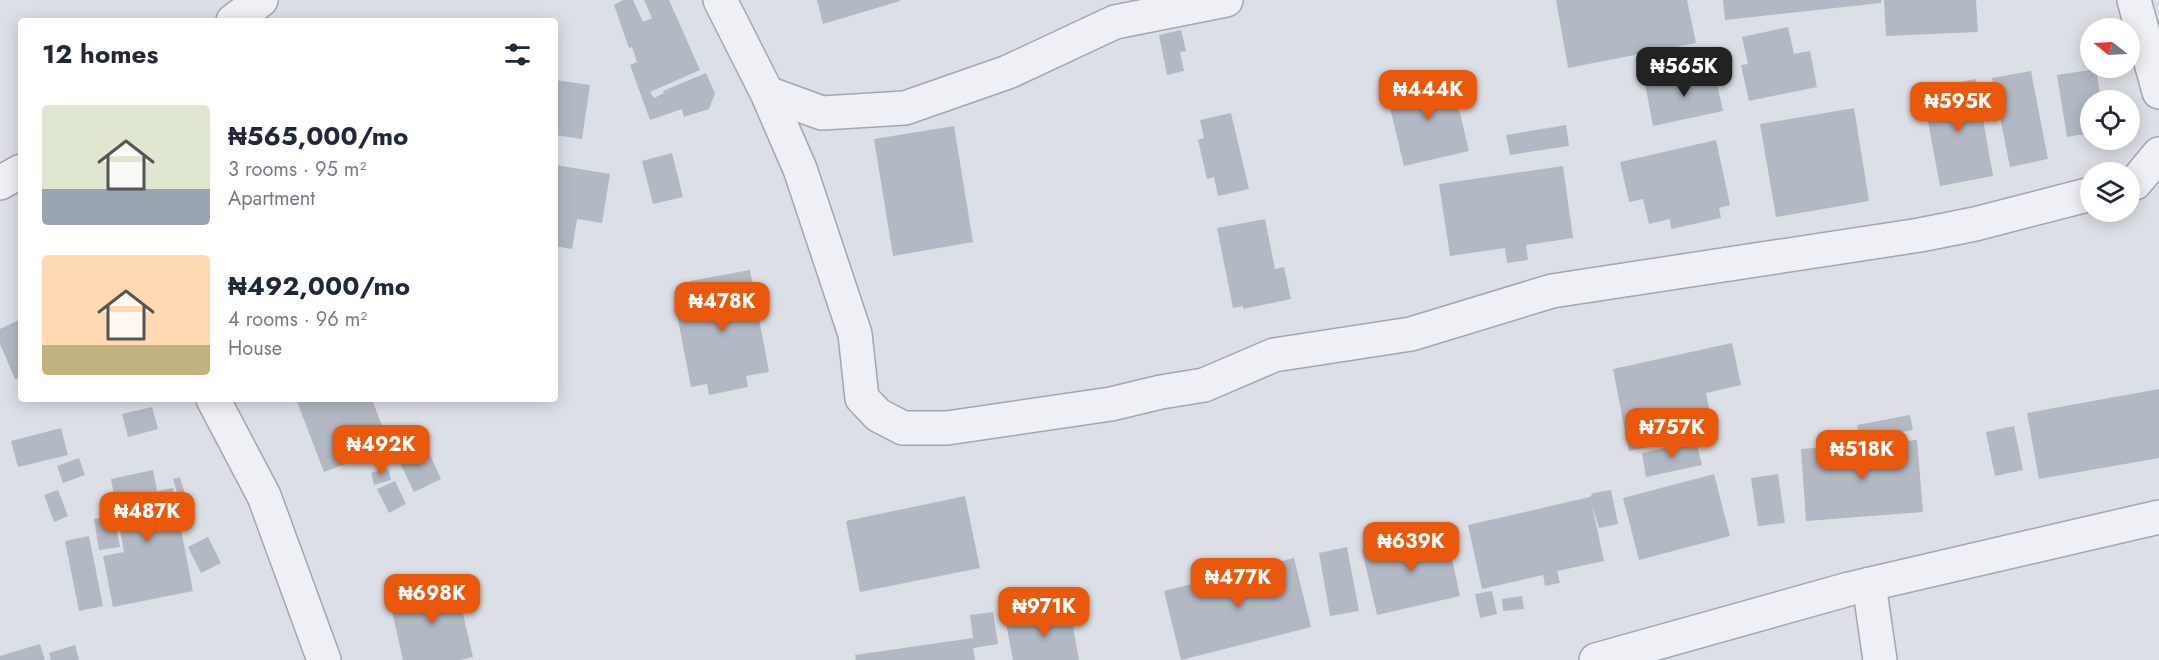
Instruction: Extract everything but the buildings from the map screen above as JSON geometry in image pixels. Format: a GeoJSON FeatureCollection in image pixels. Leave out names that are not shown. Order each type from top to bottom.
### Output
{"type":"FeatureCollection","features":[{"type":"Feature","properties":{"kind":"street"},"geometry":{"type":"LineString","coordinates":[[237,18],[261,0]]}},
{"type":"Feature","properties":{"kind":"street"},"geometry":{"type":"LineString","coordinates":[[720,0],[767,93],[800,169],[855,334],[862,398],[878,415],[903,428],[947,428],[1111,404],[1204,385],[1274,355],[1411,334],[1552,291],[1920,235],[1975,224],[2080,197]]}},
{"type":"Feature","properties":{"kind":"street"},"geometry":{"type":"LineString","coordinates":[[767,93],[822,113],[905,108],[1008,72],[1116,22],[1226,0]]}},
{"type":"Feature","properties":{"kind":"street"},"geometry":{"type":"LineString","coordinates":[[2134,0],[2159,92]]}},
{"type":"Feature","properties":{"kind":"street"},"geometry":{"type":"LineString","coordinates":[[2141,187],[2159,154]]}},
{"type":"Feature","properties":{"kind":"street"},"geometry":{"type":"LineString","coordinates":[[0,183],[18,173]]}},
{"type":"Feature","properties":{"kind":"street"},"geometry":{"type":"LineString","coordinates":[[215,402],[264,496],[324,660]]}},
{"type":"Feature","properties":{"kind":"street"},"geometry":{"type":"LineString","coordinates":[[1596,660],[1869,584],[2159,517]]}},
{"type":"Feature","properties":{"kind":"street"},"geometry":{"type":"LineString","coordinates":[[1869,584],[1880,660]]}}]}
